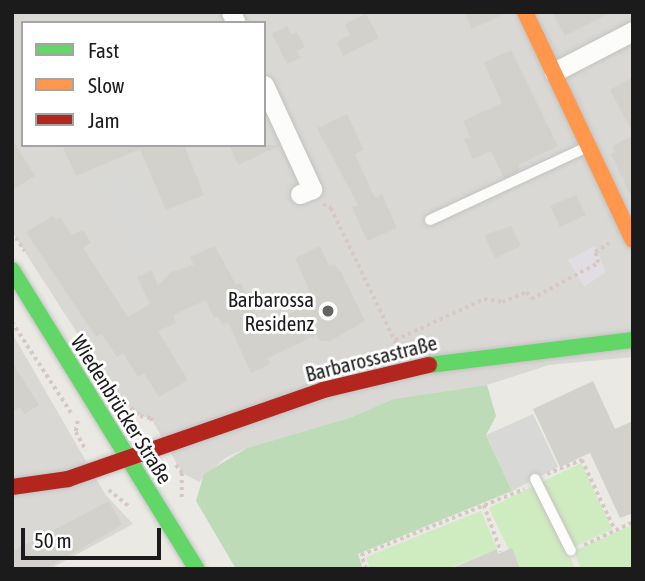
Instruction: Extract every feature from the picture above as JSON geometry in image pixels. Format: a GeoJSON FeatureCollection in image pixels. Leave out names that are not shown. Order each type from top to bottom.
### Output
{"type":"FeatureCollection","features":[{"type":"Feature","properties":{"kind":"street"},"geometry":{"type":"LineString","coordinates":[[525,12],[631,236]]}},
{"type":"Feature","properties":{"kind":"street"},"geometry":{"type":"LineString","coordinates":[[554,72],[633,32]]}},
{"type":"Feature","properties":{"kind":"street"},"geometry":{"type":"LineString","coordinates":[[266,89],[312,189],[300,194]]}},
{"type":"Feature","properties":{"kind":"street","name":"Wiedenbrücker Straße"},"geometry":{"type":"LineString","coordinates":[[12,270],[197,569]]}},
{"type":"Feature","properties":{"kind":"street","name":"Barbarossastraße"},"geometry":{"type":"LineString","coordinates":[[12,487],[68,479],[323,390],[405,369],[466,357],[633,340]]}},
{"type":"Feature","properties":{"kind":"lane"},"geometry":{"type":"LineString","coordinates":[[430,220],[589,146]]}},
{"type":"Feature","properties":{"kind":"lane"},"geometry":{"type":"LineString","coordinates":[[535,479],[571,551]]}},
{"type":"Feature","properties":{"kind":"path"},"geometry":{"type":"LineString","coordinates":[[300,194],[331,208],[395,340],[405,369]]}},
{"type":"Feature","properties":{"kind":"path"},"geometry":{"type":"LineString","coordinates":[[12,232],[27,255]]}},
{"type":"Feature","properties":{"kind":"path"},"geometry":{"type":"LineString","coordinates":[[395,340],[484,299],[502,302],[527,292],[531,299],[598,263],[595,252],[631,236]]}},
{"type":"Feature","properties":{"kind":"path"},"geometry":{"type":"LineString","coordinates":[[114,390],[140,416],[151,418],[162,445],[182,473]]}},
{"type":"Feature","properties":{"kind":"path"},"geometry":{"type":"LineString","coordinates":[[366,569],[361,555],[530,487],[535,479],[582,460],[615,530]]}},
{"type":"Feature","properties":{"kind":"path"},"geometry":{"type":"LineString","coordinates":[[484,505],[501,552]]}},
{"type":"Feature","properties":{"kind":"path"},"geometry":{"type":"LineString","coordinates":[[571,551],[633,522]]}},
{"type":"Feature","properties":{"kind":"shaded area"},"geometry":{"type":"Polygon","coordinates":[[[12,12],[633,12],[633,357],[549,365],[487,385],[393,399],[352,417],[247,448],[225,458],[199,482],[182,473],[151,418],[140,416],[119,398],[12,232],[12,12]]]}},
{"type":"Feature","properties":{"kind":"shaded area"},"geometry":{"type":"Polygon","coordinates":[[[132,171],[164,252],[134,263],[97,183],[132,171]]]}},
{"type":"Feature","properties":{"kind":"shaded area"},"geometry":{"type":"Polygon","coordinates":[[[595,246],[606,272],[584,287],[568,260],[595,246]]]}},
{"type":"Feature","properties":{"kind":"shaded area"},"geometry":{"type":"Polygon","coordinates":[[[12,333],[105,494],[133,524],[50,569],[12,569],[12,333]]]}},
{"type":"Feature","properties":{"kind":"shaded area"},"geometry":{"type":"Polygon","coordinates":[[[533,414],[558,467],[512,491],[486,435],[533,414]]]}},
{"type":"Feature","properties":{"kind":"green space"},"geometry":{"type":"Polygon","coordinates":[[[487,385],[496,416],[486,435],[512,491],[358,554],[363,569],[236,569],[196,501],[204,474],[247,448],[352,417],[393,399],[487,385]]]}},
{"type":"Feature","properties":{"kind":"green space"},"geometry":{"type":"Polygon","coordinates":[[[581,463],[612,529],[567,550],[575,569],[518,569],[489,508],[581,463]]]}},
{"type":"Feature","properties":{"kind":"green space"},"geometry":{"type":"Polygon","coordinates":[[[481,511],[497,549],[447,569],[370,569],[366,557],[481,511]]]}},
{"type":"Feature","properties":{"kind":"green space"},"geometry":{"type":"Polygon","coordinates":[[[633,525],[633,569],[581,569],[574,551],[633,525]]]}},
{"type":"Feature","properties":{"kind":"building"},"geometry":{"type":"Polygon","coordinates":[[[464,12],[508,12],[472,29],[464,12]]]}},
{"type":"Feature","properties":{"kind":"building"},"geometry":{"type":"Polygon","coordinates":[[[552,12],[612,12],[565,36],[552,12]]]}},
{"type":"Feature","properties":{"kind":"building"},"geometry":{"type":"Polygon","coordinates":[[[366,14],[379,38],[343,56],[337,42],[350,35],[345,24],[366,14]]]}},
{"type":"Feature","properties":{"kind":"building"},"geometry":{"type":"Polygon","coordinates":[[[287,26],[291,35],[297,32],[305,47],[297,51],[301,58],[287,64],[272,34],[287,26]]]}},
{"type":"Feature","properties":{"kind":"building"},"geometry":{"type":"Polygon","coordinates":[[[511,50],[558,146],[518,165],[520,170],[504,178],[491,151],[473,159],[464,139],[470,137],[463,121],[502,103],[484,63],[511,50]]]}},
{"type":"Feature","properties":{"kind":"building"},"geometry":{"type":"Polygon","coordinates":[[[633,77],[633,133],[610,90],[633,77]]]}},
{"type":"Feature","properties":{"kind":"building"},"geometry":{"type":"Polygon","coordinates":[[[347,114],[364,150],[355,154],[358,161],[375,198],[382,194],[397,228],[367,241],[352,207],[358,205],[317,128],[347,114]]]}},
{"type":"Feature","properties":{"kind":"building"},"geometry":{"type":"Polygon","coordinates":[[[633,136],[633,201],[611,154],[615,152],[612,146],[633,136]]]}},
{"type":"Feature","properties":{"kind":"building"},"geometry":{"type":"Polygon","coordinates":[[[12,139],[35,176],[12,190],[12,139]]]}},
{"type":"Feature","properties":{"kind":"building"},"geometry":{"type":"Polygon","coordinates":[[[279,146],[238,165],[230,147],[279,146]]]}},
{"type":"Feature","properties":{"kind":"building"},"geometry":{"type":"Polygon","coordinates":[[[63,147],[185,147],[204,195],[166,210],[140,149],[76,176],[63,147]]]}},
{"type":"Feature","properties":{"kind":"building"},"geometry":{"type":"Polygon","coordinates":[[[576,195],[586,215],[560,227],[550,206],[576,195]]]}},
{"type":"Feature","properties":{"kind":"building"},"geometry":{"type":"Polygon","coordinates":[[[53,216],[56,220],[61,218],[72,235],[83,230],[91,243],[83,248],[128,317],[150,304],[137,277],[152,270],[158,286],[171,272],[194,265],[190,257],[215,246],[236,285],[241,283],[263,326],[315,302],[295,258],[320,246],[329,266],[334,264],[340,270],[365,321],[330,341],[320,341],[317,335],[267,358],[270,364],[251,373],[228,322],[222,325],[218,316],[214,318],[206,300],[173,315],[176,323],[158,331],[188,380],[159,397],[144,373],[138,377],[123,353],[117,357],[102,334],[96,337],[26,232],[53,216]]]}},
{"type":"Feature","properties":{"kind":"building"},"geometry":{"type":"Polygon","coordinates":[[[511,226],[521,246],[495,258],[484,235],[511,226]]]}},
{"type":"Feature","properties":{"kind":"building"},"geometry":{"type":"Polygon","coordinates":[[[12,362],[39,405],[24,414],[20,407],[12,412],[12,362]]]}},
{"type":"Feature","properties":{"kind":"building"},"geometry":{"type":"Polygon","coordinates":[[[593,381],[615,429],[633,421],[633,513],[620,518],[590,453],[560,467],[533,409],[593,381]]]}},
{"type":"Feature","properties":{"kind":"building"},"geometry":{"type":"Polygon","coordinates":[[[109,501],[122,525],[45,569],[12,569],[12,552],[109,501]]]}},
{"type":"Feature","properties":{"kind":"building"},"geometry":{"type":"Polygon","coordinates":[[[512,548],[520,569],[450,569],[497,549],[498,554],[512,548]]]}},
{"type":"Feature","properties":{"kind":"traffic: fast"},"geometry":{"type":"LineString","coordinates":[[12,270],[197,569]]}},
{"type":"Feature","properties":{"kind":"traffic: fast"},"geometry":{"type":"LineString","coordinates":[[429,365],[633,340]]}},
{"type":"Feature","properties":{"kind":"traffic: slow"},"geometry":{"type":"LineString","coordinates":[[525,12],[633,240]]}},
{"type":"Feature","properties":{"kind":"traffic: jam"},"geometry":{"type":"LineString","coordinates":[[12,487],[68,479],[323,390],[429,365]]}},
{"type":"Feature","properties":{"kind":"place","name":"Barbarossa Residenz"},"geometry":{"type":"Point","coordinates":[328,311]}}]}
